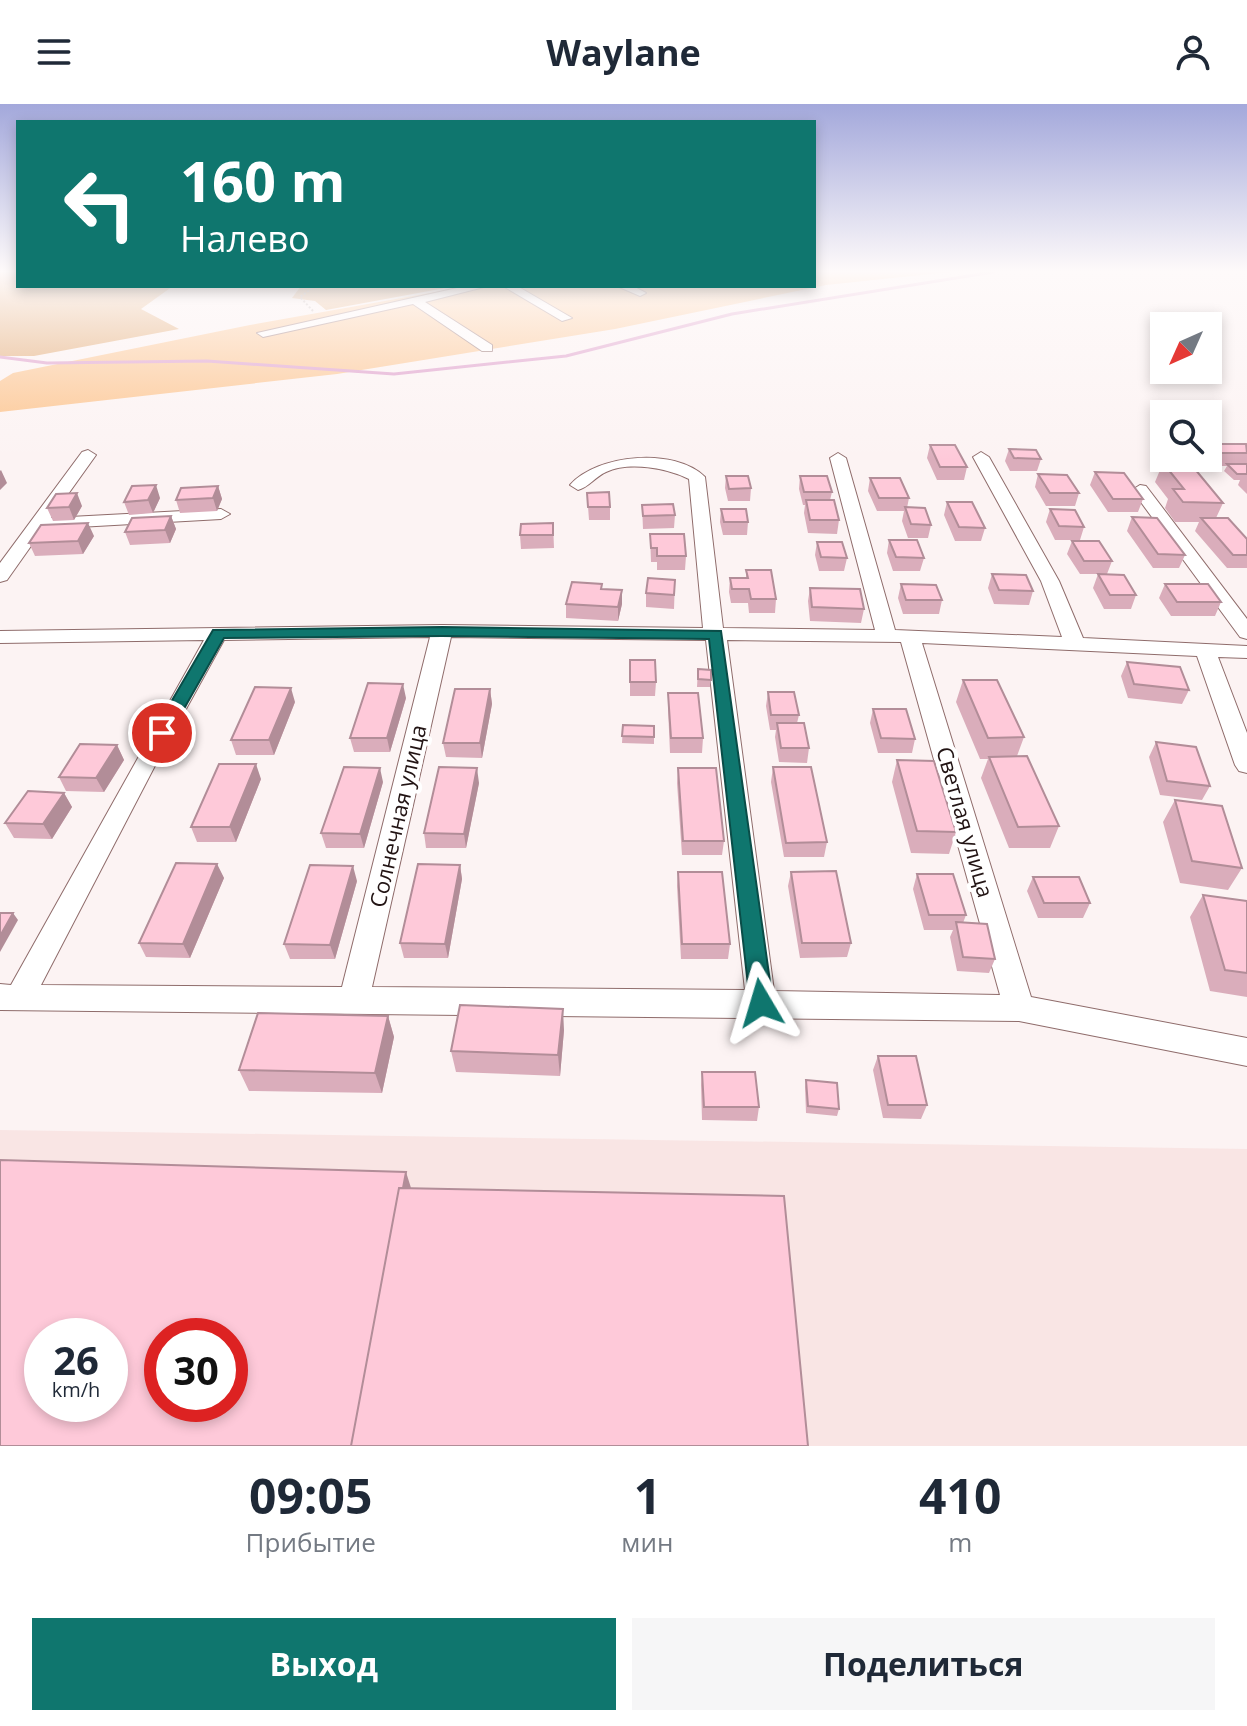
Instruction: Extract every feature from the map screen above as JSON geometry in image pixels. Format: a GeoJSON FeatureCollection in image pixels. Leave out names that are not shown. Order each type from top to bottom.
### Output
{"type":"FeatureCollection","features":[{"type":"Feature","properties":{"kind":"street"},"geometry":{"type":"LineString","coordinates":[[467,335],[487,348]]}},
{"type":"Feature","properties":{"kind":"street"},"geometry":{"type":"LineString","coordinates":[[0,576],[88,455]]}},
{"type":"Feature","properties":{"kind":"street"},"geometry":{"type":"LineString","coordinates":[[981,457],[1050,581],[1076,646]]}},
{"type":"Feature","properties":{"kind":"street","name":"Светлая улица"},"geometry":{"type":"LineString","coordinates":[[838,458],[1019,1008]]}},
{"type":"Feature","properties":{"kind":"street"},"geometry":{"type":"LineString","coordinates":[[578,485],[608,466],[638,464],[682,468],[697,477],[711,623],[716,634],[761,1003]]}},
{"type":"Feature","properties":{"kind":"street"},"geometry":{"type":"LineString","coordinates":[[1140,490],[1247,633]]}},
{"type":"Feature","properties":{"kind":"street"},"geometry":{"type":"LineString","coordinates":[[38,524],[221,514]]}},
{"type":"Feature","properties":{"kind":"street"},"geometry":{"type":"LineString","coordinates":[[0,637],[442,631],[898,636],[1247,652]]}},
{"type":"Feature","properties":{"kind":"street","name":"Солнечная улица"},"geometry":{"type":"LineString","coordinates":[[354,1000],[442,631]]}},
{"type":"Feature","properties":{"kind":"street"},"geometry":{"type":"LineString","coordinates":[[218,633],[10,997],[1019,1008],[1247,1052]]}},
{"type":"Feature","properties":{"kind":"street"},"geometry":{"type":"LineString","coordinates":[[1205,649],[1247,765]]}},
{"type":"Feature","properties":{"kind":"shaded area"},"geometry":{"type":"Polygon","coordinates":[[[0,335],[149,335],[34,356],[0,356],[0,335]]]}},
{"type":"Feature","properties":{"kind":"shaded area"},"geometry":{"type":"Polygon","coordinates":[[[202,335],[580,335],[337,374],[0,412],[0,381],[13,373],[202,335]]]}},
{"type":"Feature","properties":{"kind":"shaded area"},"geometry":{"type":"Polygon","coordinates":[[[0,1130],[1247,1149],[1247,1446],[0,1446],[0,1130]]]}},
{"type":"Feature","properties":{"kind":"building"},"geometry":{"type":"Polygon","coordinates":[[[1222,444],[1246,444],[1247,453],[1222,453],[1222,444]]]}},
{"type":"Feature","properties":{"kind":"building"},"geometry":{"type":"Polygon","coordinates":[[[930,445],[955,445],[967,467],[940,467],[930,445]]]}},
{"type":"Feature","properties":{"kind":"building"},"geometry":{"type":"Polygon","coordinates":[[[1009,449],[1036,450],[1041,459],[1014,458],[1009,449]]]}},
{"type":"Feature","properties":{"kind":"building"},"geometry":{"type":"Polygon","coordinates":[[[1227,464],[1247,464],[1247,474],[1237,474],[1227,464]]]}},
{"type":"Feature","properties":{"kind":"building"},"geometry":{"type":"Polygon","coordinates":[[[1095,472],[1124,473],[1143,499],[1113,499],[1095,472]]]}},
{"type":"Feature","properties":{"kind":"building"},"geometry":{"type":"Polygon","coordinates":[[[1170,472],[1197,472],[1223,503],[1183,502],[1173,489],[1184,489],[1170,472]]]}},
{"type":"Feature","properties":{"kind":"building"},"geometry":{"type":"Polygon","coordinates":[[[1038,474],[1067,475],[1079,493],[1050,493],[1038,474]]]}},
{"type":"Feature","properties":{"kind":"building"},"geometry":{"type":"Polygon","coordinates":[[[726,476],[748,476],[751,488],[729,489],[726,476]]]}},
{"type":"Feature","properties":{"kind":"building"},"geometry":{"type":"Polygon","coordinates":[[[800,476],[827,476],[832,492],[804,492],[800,476]]]}},
{"type":"Feature","properties":{"kind":"building"},"geometry":{"type":"Polygon","coordinates":[[[870,478],[900,478],[909,498],[879,498],[870,478]]]}},
{"type":"Feature","properties":{"kind":"building"},"geometry":{"type":"Polygon","coordinates":[[[156,485],[148,500],[124,502],[132,486],[156,485]]]}},
{"type":"Feature","properties":{"kind":"building"},"geometry":{"type":"Polygon","coordinates":[[[218,486],[213,498],[176,500],[181,488],[218,486]]]}},
{"type":"Feature","properties":{"kind":"building"},"geometry":{"type":"Polygon","coordinates":[[[609,492],[610,507],[588,507],[587,493],[609,492]]]}},
{"type":"Feature","properties":{"kind":"building"},"geometry":{"type":"Polygon","coordinates":[[[77,493],[69,507],[47,508],[56,494],[77,493]]]}},
{"type":"Feature","properties":{"kind":"building"},"geometry":{"type":"Polygon","coordinates":[[[806,500],[834,500],[839,520],[810,520],[806,500]]]}},
{"type":"Feature","properties":{"kind":"building"},"geometry":{"type":"Polygon","coordinates":[[[947,502],[972,502],[985,528],[959,527],[947,502]]]}},
{"type":"Feature","properties":{"kind":"building"},"geometry":{"type":"Polygon","coordinates":[[[673,504],[675,515],[643,516],[642,505],[673,504]]]}},
{"type":"Feature","properties":{"kind":"building"},"geometry":{"type":"Polygon","coordinates":[[[905,507],[925,508],[931,525],[911,524],[905,507]]]}},
{"type":"Feature","properties":{"kind":"building"},"geometry":{"type":"Polygon","coordinates":[[[721,509],[746,509],[748,522],[724,522],[721,509]]]}},
{"type":"Feature","properties":{"kind":"building"},"geometry":{"type":"Polygon","coordinates":[[[1050,509],[1075,510],[1084,527],[1059,526],[1050,509]]]}},
{"type":"Feature","properties":{"kind":"building"},"geometry":{"type":"Polygon","coordinates":[[[171,516],[165,530],[125,532],[132,518],[171,516]]]}},
{"type":"Feature","properties":{"kind":"building"},"geometry":{"type":"Polygon","coordinates":[[[1132,517],[1157,518],[1185,555],[1158,554],[1132,517]]]}},
{"type":"Feature","properties":{"kind":"building"},"geometry":{"type":"Polygon","coordinates":[[[1201,518],[1228,518],[1247,539],[1247,555],[1233,555],[1201,518]]]}},
{"type":"Feature","properties":{"kind":"building"},"geometry":{"type":"Polygon","coordinates":[[[88,523],[78,541],[29,543],[41,525],[88,523]]]}},
{"type":"Feature","properties":{"kind":"building"},"geometry":{"type":"Polygon","coordinates":[[[553,523],[553,535],[520,535],[521,524],[553,523]]]}},
{"type":"Feature","properties":{"kind":"building"},"geometry":{"type":"Polygon","coordinates":[[[650,534],[684,534],[686,556],[657,556],[657,548],[651,548],[650,534]]]}},
{"type":"Feature","properties":{"kind":"building"},"geometry":{"type":"Polygon","coordinates":[[[889,540],[917,540],[924,558],[896,557],[889,540]]]}},
{"type":"Feature","properties":{"kind":"building"},"geometry":{"type":"Polygon","coordinates":[[[1072,541],[1099,541],[1112,561],[1084,561],[1072,541]]]}},
{"type":"Feature","properties":{"kind":"building"},"geometry":{"type":"Polygon","coordinates":[[[817,542],[842,542],[847,558],[821,557],[817,542]]]}},
{"type":"Feature","properties":{"kind":"building"},"geometry":{"type":"Polygon","coordinates":[[[746,570],[771,570],[776,599],[751,599],[749,589],[732,589],[730,578],[748,578],[746,570]]]}},
{"type":"Feature","properties":{"kind":"building"},"geometry":{"type":"Polygon","coordinates":[[[992,574],[1026,575],[1033,591],[999,590],[992,574]]]}},
{"type":"Feature","properties":{"kind":"building"},"geometry":{"type":"Polygon","coordinates":[[[1098,574],[1124,575],[1136,595],[1110,595],[1098,574]]]}},
{"type":"Feature","properties":{"kind":"building"},"geometry":{"type":"Polygon","coordinates":[[[648,578],[675,580],[674,595],[646,593],[648,578]]]}},
{"type":"Feature","properties":{"kind":"building"},"geometry":{"type":"Polygon","coordinates":[[[572,582],[602,584],[601,589],[622,590],[618,607],[566,604],[572,582]]]}},
{"type":"Feature","properties":{"kind":"building"},"geometry":{"type":"Polygon","coordinates":[[[901,584],[936,585],[942,600],[906,600],[901,584]]]}},
{"type":"Feature","properties":{"kind":"building"},"geometry":{"type":"Polygon","coordinates":[[[1165,584],[1208,584],[1221,602],[1177,602],[1165,584]]]}},
{"type":"Feature","properties":{"kind":"building"},"geometry":{"type":"Polygon","coordinates":[[[810,588],[860,589],[864,609],[812,607],[810,588]]]}},
{"type":"Feature","properties":{"kind":"building"},"geometry":{"type":"Polygon","coordinates":[[[630,660],[655,660],[656,682],[630,682],[630,660]]]}},
{"type":"Feature","properties":{"kind":"building"},"geometry":{"type":"Polygon","coordinates":[[[1127,662],[1180,667],[1189,690],[1134,684],[1127,662]]]}},
{"type":"Feature","properties":{"kind":"building"},"geometry":{"type":"Polygon","coordinates":[[[698,669],[711,670],[711,680],[698,679],[698,669]]]}},
{"type":"Feature","properties":{"kind":"building"},"geometry":{"type":"Polygon","coordinates":[[[963,680],[997,680],[1024,737],[988,738],[963,680]]]}},
{"type":"Feature","properties":{"kind":"building"},"geometry":{"type":"Polygon","coordinates":[[[368,683],[403,684],[387,738],[350,738],[368,683]]]}},
{"type":"Feature","properties":{"kind":"building"},"geometry":{"type":"Polygon","coordinates":[[[255,687],[291,688],[269,740],[231,740],[255,687]]]}},
{"type":"Feature","properties":{"kind":"building"},"geometry":{"type":"Polygon","coordinates":[[[455,689],[490,689],[480,743],[443,743],[455,689]]]}},
{"type":"Feature","properties":{"kind":"building"},"geometry":{"type":"Polygon","coordinates":[[[768,692],[794,692],[799,715],[771,715],[768,692]]]}},
{"type":"Feature","properties":{"kind":"building"},"geometry":{"type":"Polygon","coordinates":[[[668,693],[698,693],[703,738],[671,738],[668,693]]]}},
{"type":"Feature","properties":{"kind":"building"},"geometry":{"type":"Polygon","coordinates":[[[873,709],[906,709],[915,739],[881,738],[873,709]]]}},
{"type":"Feature","properties":{"kind":"building"},"geometry":{"type":"Polygon","coordinates":[[[777,723],[804,723],[809,748],[781,748],[777,723]]]}},
{"type":"Feature","properties":{"kind":"building"},"geometry":{"type":"Polygon","coordinates":[[[623,725],[654,726],[654,737],[622,736],[623,725]]]}},
{"type":"Feature","properties":{"kind":"building"},"geometry":{"type":"Polygon","coordinates":[[[1156,742],[1196,747],[1210,786],[1167,781],[1156,742]]]}},
{"type":"Feature","properties":{"kind":"building"},"geometry":{"type":"Polygon","coordinates":[[[80,744],[117,745],[96,778],[59,777],[80,744]]]}},
{"type":"Feature","properties":{"kind":"building"},"geometry":{"type":"Polygon","coordinates":[[[1027,756],[1059,826],[1018,827],[989,757],[1027,756]]]}},
{"type":"Feature","properties":{"kind":"building"},"geometry":{"type":"Polygon","coordinates":[[[897,760],[934,761],[956,832],[917,831],[897,760]]]}},
{"type":"Feature","properties":{"kind":"building"},"geometry":{"type":"Polygon","coordinates":[[[219,764],[256,764],[230,827],[191,827],[219,764]]]}},
{"type":"Feature","properties":{"kind":"building"},"geometry":{"type":"Polygon","coordinates":[[[344,767],[380,768],[360,834],[321,833],[344,767]]]}},
{"type":"Feature","properties":{"kind":"building"},"geometry":{"type":"Polygon","coordinates":[[[439,767],[477,768],[464,834],[424,833],[439,767]]]}},
{"type":"Feature","properties":{"kind":"building"},"geometry":{"type":"Polygon","coordinates":[[[773,767],[811,767],[827,842],[786,843],[773,767]]]}},
{"type":"Feature","properties":{"kind":"building"},"geometry":{"type":"Polygon","coordinates":[[[678,768],[716,768],[724,841],[683,841],[678,768]]]}},
{"type":"Feature","properties":{"kind":"building"},"geometry":{"type":"Polygon","coordinates":[[[28,791],[64,793],[43,824],[5,823],[28,791]]]}},
{"type":"Feature","properties":{"kind":"building"},"geometry":{"type":"Polygon","coordinates":[[[1175,800],[1222,806],[1242,868],[1192,861],[1175,800]]]}},
{"type":"Feature","properties":{"kind":"building"},"geometry":{"type":"Polygon","coordinates":[[[176,863],[217,864],[183,944],[139,943],[176,863]]]}},
{"type":"Feature","properties":{"kind":"building"},"geometry":{"type":"Polygon","coordinates":[[[418,864],[460,865],[445,944],[400,943],[418,864]]]}},
{"type":"Feature","properties":{"kind":"building"},"geometry":{"type":"Polygon","coordinates":[[[310,865],[353,866],[330,945],[284,944],[310,865]]]}},
{"type":"Feature","properties":{"kind":"building"},"geometry":{"type":"Polygon","coordinates":[[[836,871],[851,943],[802,943],[791,872],[836,871]]]}},
{"type":"Feature","properties":{"kind":"building"},"geometry":{"type":"Polygon","coordinates":[[[678,872],[722,872],[730,944],[682,944],[678,872]]]}},
{"type":"Feature","properties":{"kind":"building"},"geometry":{"type":"Polygon","coordinates":[[[917,874],[953,874],[966,915],[929,915],[917,874]]]}},
{"type":"Feature","properties":{"kind":"building"},"geometry":{"type":"Polygon","coordinates":[[[1033,877],[1079,877],[1090,903],[1044,903],[1033,877]]]}},
{"type":"Feature","properties":{"kind":"building"},"geometry":{"type":"Polygon","coordinates":[[[1203,895],[1247,901],[1247,973],[1225,970],[1203,895]]]}},
{"type":"Feature","properties":{"kind":"building"},"geometry":{"type":"Polygon","coordinates":[[[0,913],[13,913],[0,936],[0,913]]]}},
{"type":"Feature","properties":{"kind":"building"},"geometry":{"type":"Polygon","coordinates":[[[956,922],[987,924],[995,959],[963,957],[956,922]]]}},
{"type":"Feature","properties":{"kind":"building"},"geometry":{"type":"Polygon","coordinates":[[[460,1005],[563,1009],[558,1055],[451,1051],[460,1005]]]}},
{"type":"Feature","properties":{"kind":"building"},"geometry":{"type":"Polygon","coordinates":[[[258,1013],[388,1016],[375,1073],[239,1070],[258,1013]]]}},
{"type":"Feature","properties":{"kind":"building"},"geometry":{"type":"Polygon","coordinates":[[[878,1056],[916,1056],[927,1105],[888,1105],[878,1056]]]}},
{"type":"Feature","properties":{"kind":"building"},"geometry":{"type":"Polygon","coordinates":[[[702,1072],[755,1072],[759,1107],[704,1107],[702,1072]]]}},
{"type":"Feature","properties":{"kind":"building"},"geometry":{"type":"Polygon","coordinates":[[[806,1080],[837,1083],[839,1109],[808,1106],[806,1080]]]}},
{"type":"Feature","properties":{"kind":"building"},"geometry":{"type":"Polygon","coordinates":[[[0,1160],[406,1172],[403,1188],[399,1188],[351,1446],[0,1446],[0,1160]]]}},
{"type":"Feature","properties":{"kind":"building"},"geometry":{"type":"Polygon","coordinates":[[[399,1188],[784,1196],[808,1446],[351,1446],[399,1188]]]}},
{"type":"Feature","properties":{"kind":"waterway"},"geometry":{"type":"LineString","coordinates":[[0,357],[47,363],[207,361],[394,374],[566,356],[650,335]]}},
{"type":"Feature","properties":{"kind":"route"},"geometry":{"type":"LineString","coordinates":[[162,733],[218,633],[442,631],[716,634],[761,1003]]}}]}
